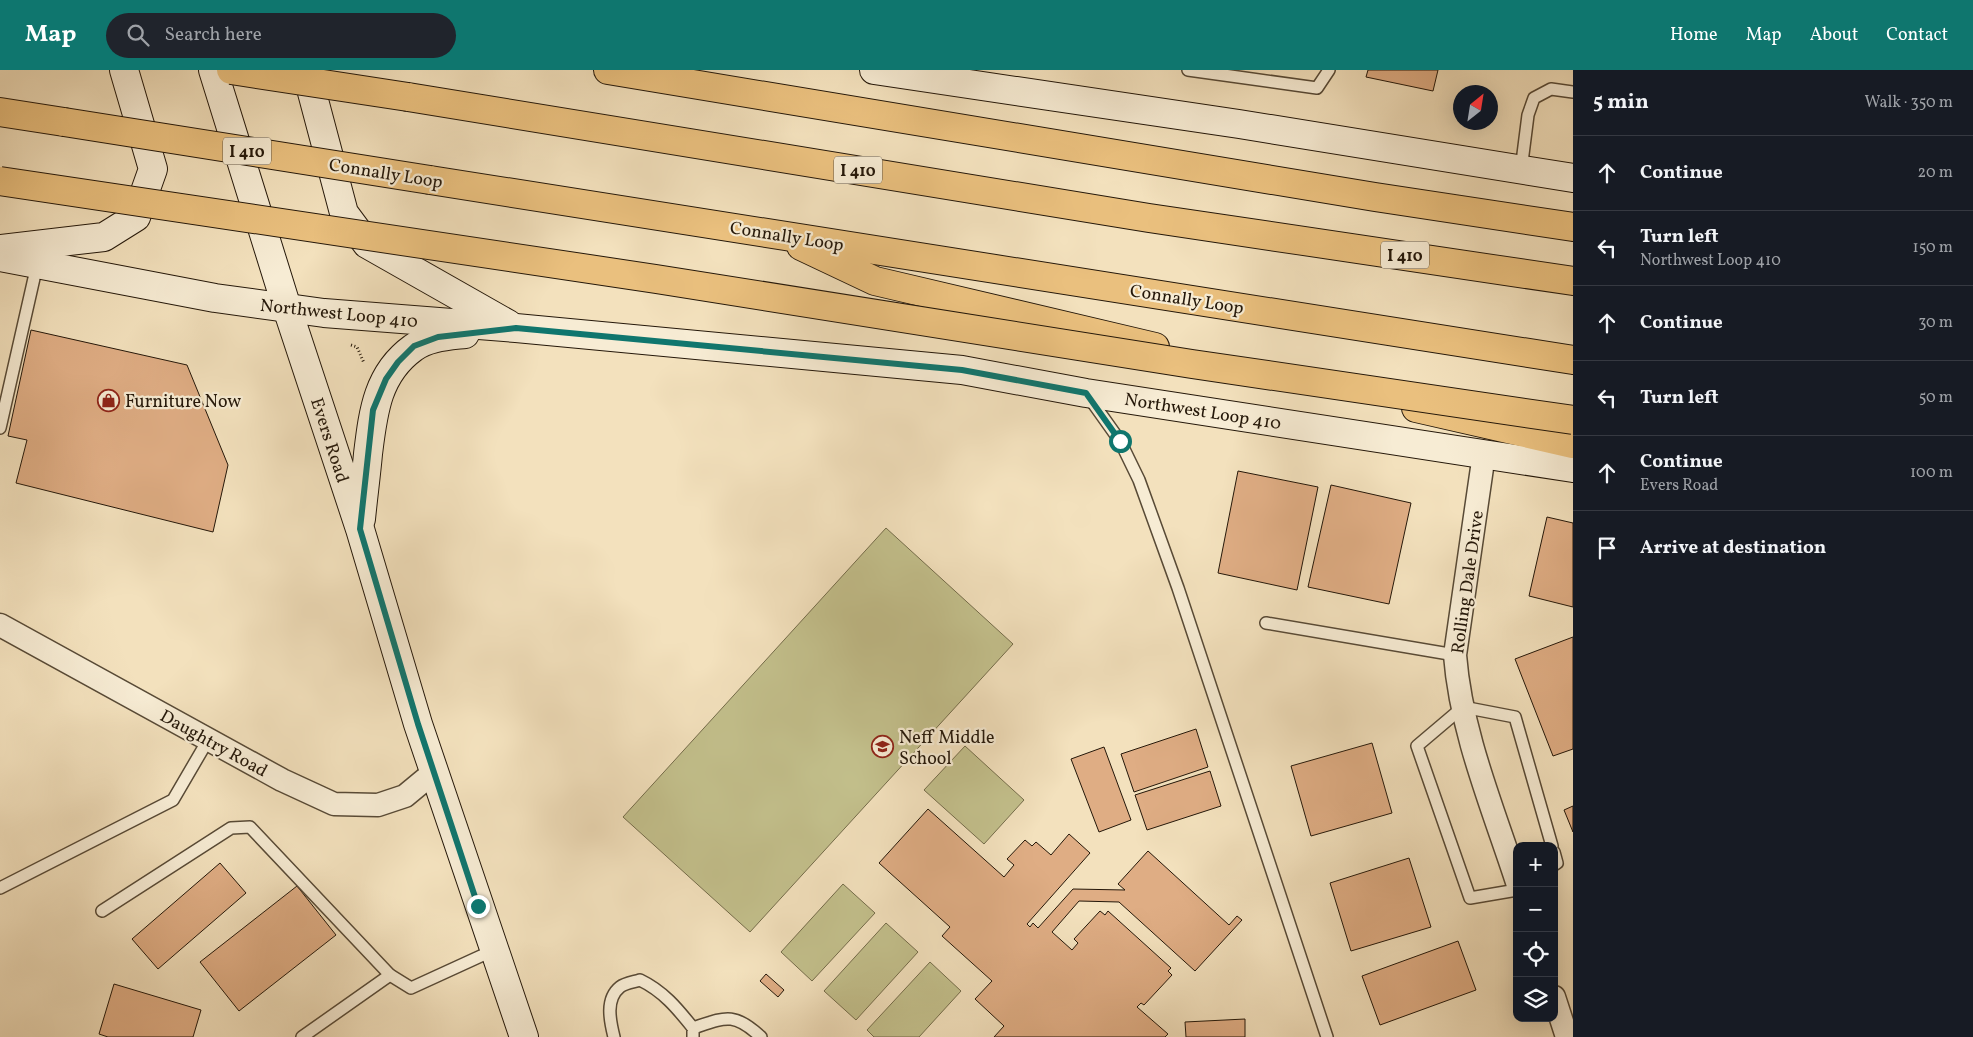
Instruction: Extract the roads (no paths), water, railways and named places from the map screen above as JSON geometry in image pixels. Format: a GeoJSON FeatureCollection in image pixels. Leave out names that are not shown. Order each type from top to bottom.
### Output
{"type":"FeatureCollection","features":[{"type":"Feature","properties":{"kind":"highway","name":"I 410"},"geometry":{"type":"LineString","coordinates":[[231,70],[1139,216],[1573,281]]}},
{"type":"Feature","properties":{"kind":"highway"},"geometry":{"type":"LineString","coordinates":[[608,70],[1374,197],[1573,227]]}},
{"type":"Feature","properties":{"kind":"highway","name":"Connally Loop"},"geometry":{"type":"LineString","coordinates":[[0,112],[1573,360]]}},
{"type":"Feature","properties":{"kind":"highway"},"geometry":{"type":"LineString","coordinates":[[0,181],[647,277],[1173,360],[1573,420]]}},
{"type":"Feature","properties":{"kind":"highway"},"geometry":{"type":"LineString","coordinates":[[775,234],[875,281],[1573,444]]}},
{"type":"Feature","properties":{"kind":"highway"},"geometry":{"type":"LineString","coordinates":[[1502,270],[1573,269]]}},
{"type":"Feature","properties":{"kind":"main road"},"geometry":{"type":"LineString","coordinates":[[0,249],[104,237],[136,217],[153,170],[124,70]]}},
{"type":"Feature","properties":{"kind":"main road","name":"Evers Road"},"geometry":{"type":"LineString","coordinates":[[213,70],[287,308],[360,529],[418,724],[524,1037]]}},
{"type":"Feature","properties":{"kind":"main road"},"geometry":{"type":"LineString","coordinates":[[306,70],[344,213],[367,244],[516,328]]}},
{"type":"Feature","properties":{"kind":"main road"},"geometry":{"type":"LineString","coordinates":[[874,70],[1239,124],[1573,178]]}},
{"type":"Feature","properties":{"kind":"main road","name":"Northwest Loop 410"},"geometry":{"type":"LineString","coordinates":[[0,257],[215,298],[287,308],[962,370],[1086,393],[1573,468]]}},
{"type":"Feature","properties":{"kind":"main road"},"geometry":{"type":"LineString","coordinates":[[360,529],[373,410],[386,379],[398,362],[414,346],[438,337],[516,328]]}},
{"type":"Feature","properties":{"kind":"street","name":"Rolling Dale Drive"},"geometry":{"type":"LineString","coordinates":[[1484,454],[1455,655],[1458,685],[1467,729],[1513,870]]}},
{"type":"Feature","properties":{"kind":"street","name":"Daughtry Road"},"geometry":{"type":"LineString","coordinates":[[0,625],[282,780],[334,804],[378,805],[405,796],[434,772]]}},
{"type":"Feature","properties":{"kind":"street"},"geometry":{"type":"LineString","coordinates":[[1558,1006],[1568,1030]]}},
{"type":"Feature","properties":{"kind":"lane"},"geometry":{"type":"LineString","coordinates":[[1188,70],[1317,88],[1329,70]]}},
{"type":"Feature","properties":{"kind":"lane"},"geometry":{"type":"LineString","coordinates":[[1521,170],[1528,115],[1534,98],[1551,89],[1573,92]]}},
{"type":"Feature","properties":{"kind":"lane"},"geometry":{"type":"LineString","coordinates":[[0,428],[37,265]]}},
{"type":"Feature","properties":{"kind":"lane"},"geometry":{"type":"LineString","coordinates":[[1086,393],[1120,441],[1139,480],[1178,588],[1327,1037]]}},
{"type":"Feature","properties":{"kind":"lane"},"geometry":{"type":"LineString","coordinates":[[1266,622],[1455,655]]}},
{"type":"Feature","properties":{"kind":"lane"},"geometry":{"type":"LineString","coordinates":[[1513,891],[1470,898],[1417,746],[1464,708],[1515,717],[1551,842]]}},
{"type":"Feature","properties":{"kind":"lane"},"geometry":{"type":"LineString","coordinates":[[0,888],[173,800],[208,740]]}},
{"type":"Feature","properties":{"kind":"lane"},"geometry":{"type":"LineString","coordinates":[[102,911],[231,828],[250,827],[390,975],[411,988],[494,950]]}},
{"type":"Feature","properties":{"kind":"lane"},"geometry":{"type":"LineString","coordinates":[[302,1037],[390,975]]}},
{"type":"Feature","properties":{"kind":"lane"},"geometry":{"type":"LineString","coordinates":[[614,1037],[610,1003],[620,987],[640,980],[656,988],[674,1005],[693,1032],[725,1017],[748,1025],[761,1037]]}},
{"type":"Feature","properties":{"kind":"place","name":"Furniture Now"},"geometry":{"type":"Point","coordinates":[109,401]}},
{"type":"Feature","properties":{"kind":"place","name":"Neff Middle School"},"geometry":{"type":"Point","coordinates":[883,747]}}]}
